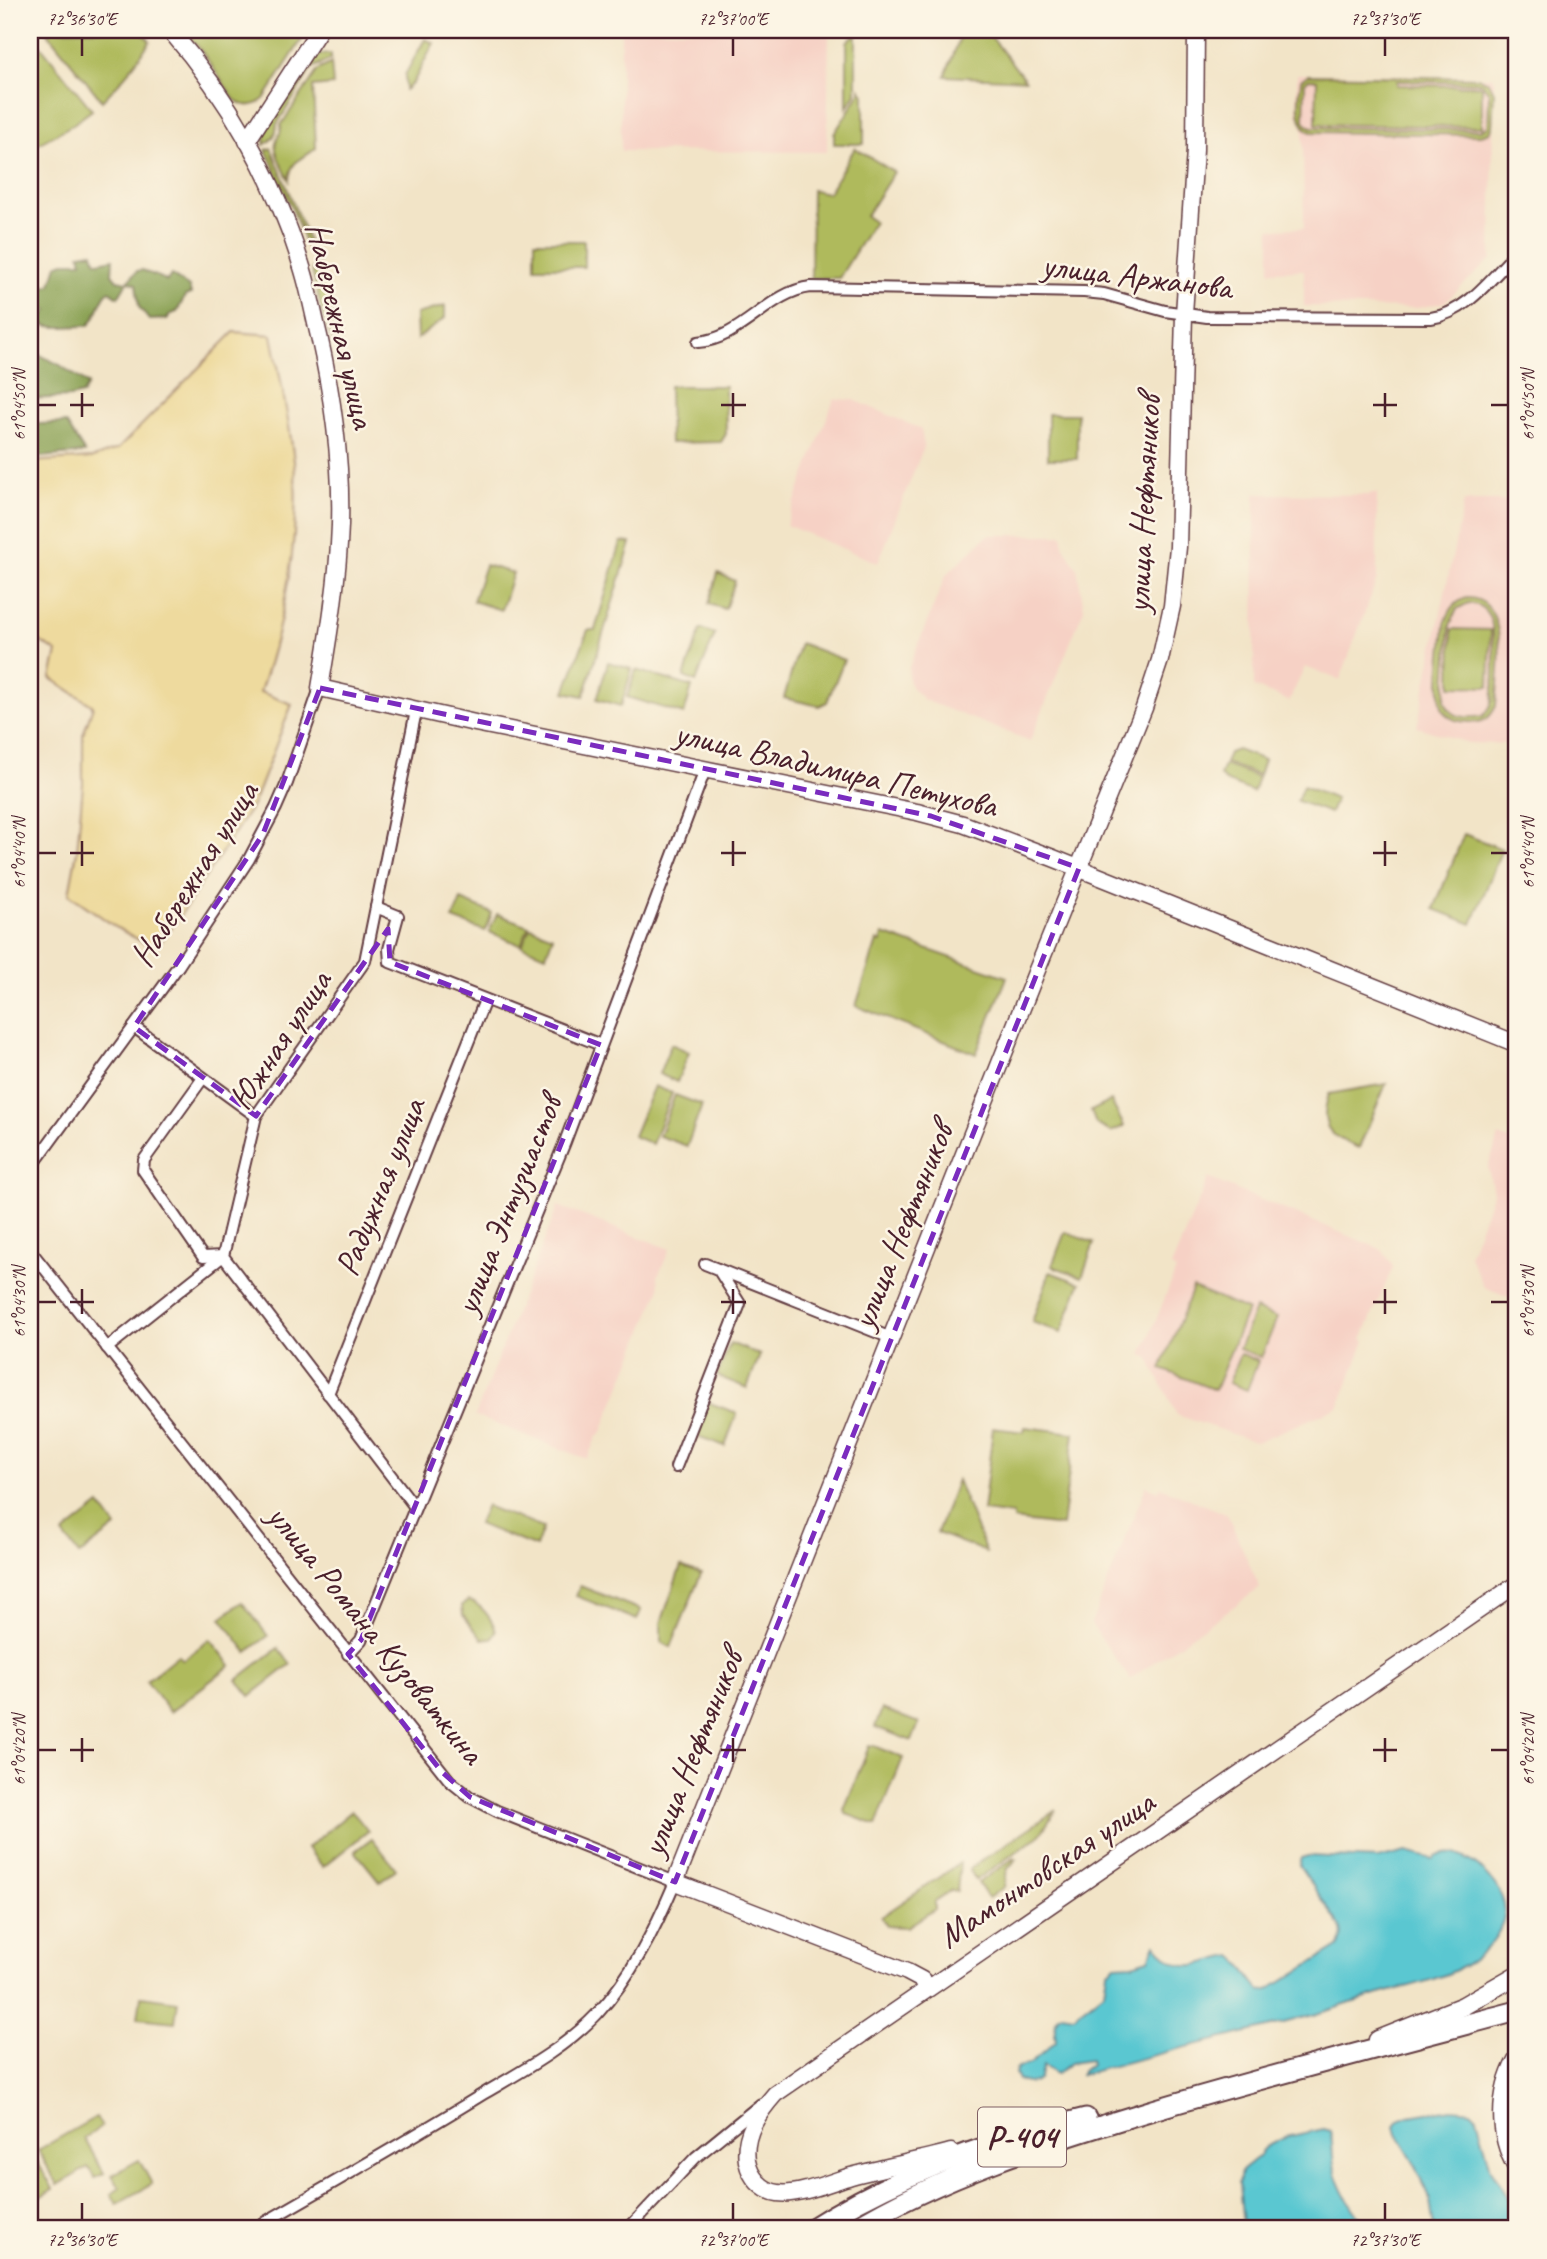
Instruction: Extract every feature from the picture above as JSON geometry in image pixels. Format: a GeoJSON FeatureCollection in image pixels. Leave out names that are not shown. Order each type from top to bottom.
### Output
{"type":"FeatureCollection","features":[{"type":"Feature","properties":{"kind":"highway","name":"Р-404"},"geometry":{"type":"LineString","coordinates":[[811,2229],[855,2203],[930,2169],[1047,2128],[1247,2082],[1517,2011]]}},
{"type":"Feature","properties":{"kind":"highway","name":"Р-404"},"geometry":{"type":"LineString","coordinates":[[853,2229],[911,2198],[994,2163],[1086,2131],[1247,2082]]}},
{"type":"Feature","properties":{"kind":"main road","name":"Набережная улица"},"geometry":{"type":"LineString","coordinates":[[170,30],[217,91],[276,197],[301,264],[323,356],[340,473],[339,547],[320,688]]}},
{"type":"Feature","properties":{"kind":"main road"},"geometry":{"type":"LineString","coordinates":[[247,141],[319,30]]}},
{"type":"Feature","properties":{"kind":"main road","name":"улица Нефтяников"},"geometry":{"type":"LineString","coordinates":[[675,1882],[1152,688],[1168,624],[1179,526],[1184,314],[1194,174],[1196,30]]}},
{"type":"Feature","properties":{"kind":"main road","name":"улица Владимира Петухова"},"geometry":{"type":"LineString","coordinates":[[320,688],[416,711],[945,819],[1079,868],[1517,1044]]}},
{"type":"Feature","properties":{"kind":"main road","name":"Мамонтовская улица"},"geometry":{"type":"LineString","coordinates":[[775,2094],[1517,1584]]}},
{"type":"Feature","properties":{"kind":"main road","name":"улица Романа Кузоваткина"},"geometry":{"type":"LineString","coordinates":[[675,1882],[906,1972],[922,1980],[928,1988]]}},
{"type":"Feature","properties":{"kind":"main road"},"geometry":{"type":"LineString","coordinates":[[1286,2072],[1425,2022],[1463,2006],[1517,1975]]}},
{"type":"Feature","properties":{"kind":"main road"},"geometry":{"type":"LineString","coordinates":[[1517,2060],[1507,2082],[1503,2116],[1506,2139],[1517,2167]]}},
{"type":"Feature","properties":{"kind":"main road"},"geometry":{"type":"LineString","coordinates":[[775,2094],[755,2119],[747,2156],[751,2173],[759,2184],[780,2194],[794,2193],[854,2175],[1047,2128]]}},
{"type":"Feature","properties":{"kind":"street","name":"улица Аржанова"},"geometry":{"type":"LineString","coordinates":[[698,342],[724,335],[792,291],[811,287],[1084,292],[1104,294],[1165,312],[1207,317],[1382,320],[1441,317],[1467,301],[1517,251]]}},
{"type":"Feature","properties":{"kind":"street","name":"Набережная улица"},"geometry":{"type":"LineString","coordinates":[[30,1169],[206,926],[263,834],[298,756],[320,688]]}},
{"type":"Feature","properties":{"kind":"street","name":"Южная улица"},"geometry":{"type":"LineString","coordinates":[[223,1256],[256,1116],[365,961],[416,711]]}},
{"type":"Feature","properties":{"kind":"street","name":"улица Энтузиастов"},"geometry":{"type":"LineString","coordinates":[[348,1654],[360,1640],[565,1142],[705,770]]}},
{"type":"Feature","properties":{"kind":"street"},"geometry":{"type":"LineString","coordinates":[[376,907],[398,916],[389,949],[390,962],[601,1045]]}},
{"type":"Feature","properties":{"kind":"street","name":"Радужная улица"},"geometry":{"type":"LineString","coordinates":[[328,1394],[485,1000]]}},
{"type":"Feature","properties":{"kind":"street"},"geometry":{"type":"LineString","coordinates":[[134,1027],[256,1116]]}},
{"type":"Feature","properties":{"kind":"street"},"geometry":{"type":"LineString","coordinates":[[203,1079],[144,1160],[143,1170],[203,1257],[223,1256]]}},
{"type":"Feature","properties":{"kind":"street","name":"улица Романа Кузоваткина"},"geometry":{"type":"LineString","coordinates":[[30,1250],[442,1772],[470,1797],[497,1811],[675,1882]]}},
{"type":"Feature","properties":{"kind":"street"},"geometry":{"type":"LineString","coordinates":[[223,1256],[415,1507]]}},
{"type":"Feature","properties":{"kind":"street"},"geometry":{"type":"LineString","coordinates":[[107,1348],[223,1256]]}},
{"type":"Feature","properties":{"kind":"street"},"geometry":{"type":"LineString","coordinates":[[705,1264],[891,1338]]}},
{"type":"Feature","properties":{"kind":"street"},"geometry":{"type":"LineString","coordinates":[[676,1467],[740,1304],[718,1269]]}},
{"type":"Feature","properties":{"kind":"street","name":"улица Нефтяников"},"geometry":{"type":"LineString","coordinates":[[253,2229],[457,2111],[567,2040],[596,2015],[624,1979],[654,1932],[675,1882]]}},
{"type":"Feature","properties":{"kind":"street","name":"Мамонтовская улица"},"geometry":{"type":"LineString","coordinates":[[628,2229],[696,2157],[740,2119],[775,2094]]}},
{"type":"Feature","properties":{"kind":"highlighted area"},"geometry":{"type":"Polygon","coordinates":[[[320,688],[931,816],[1079,868],[675,1882],[470,1797],[442,1772],[348,1654],[361,1640],[601,1045],[390,962],[388,929],[256,1116],[134,1027],[263,834],[320,688]]]}},
{"type":"Feature","properties":{"kind":"shaded area"},"geometry":{"type":"Polygon","coordinates":[[[621,30],[829,30],[827,152],[621,151],[621,30]]]}},
{"type":"Feature","properties":{"kind":"shaded area"},"geometry":{"type":"Polygon","coordinates":[[[1297,74],[1494,77],[1491,259],[1445,302],[1418,308],[1304,306],[1304,270],[1270,271],[1270,229],[1304,228],[1303,129],[1297,113],[1297,74]]]}},
{"type":"Feature","properties":{"kind":"shaded area"},"geometry":{"type":"Polygon","coordinates":[[[834,399],[854,400],[921,429],[924,446],[878,563],[786,525],[834,399]]]}},
{"type":"Feature","properties":{"kind":"shaded area"},"geometry":{"type":"Polygon","coordinates":[[[1377,493],[1377,579],[1340,680],[1305,667],[1289,701],[1254,687],[1255,494],[1377,493]]]}},
{"type":"Feature","properties":{"kind":"shaded area"},"geometry":{"type":"Polygon","coordinates":[[[1464,501],[1517,501],[1517,744],[1469,743],[1417,727],[1464,501]]]}},
{"type":"Feature","properties":{"kind":"shaded area"},"geometry":{"type":"Polygon","coordinates":[[[988,535],[1063,535],[1063,545],[1077,568],[1084,609],[1030,741],[924,700],[908,680],[909,667],[946,575],[988,535]]]}},
{"type":"Feature","properties":{"kind":"shaded area"},"geometry":{"type":"Polygon","coordinates":[[[1499,1136],[1517,1143],[1517,1300],[1484,1287],[1469,1256],[1493,1193],[1488,1167],[1499,1136]]]}},
{"type":"Feature","properties":{"kind":"shaded area"},"geometry":{"type":"Polygon","coordinates":[[[1208,1178],[1383,1250],[1393,1267],[1362,1339],[1365,1341],[1339,1407],[1256,1442],[1177,1415],[1148,1357],[1142,1355],[1176,1270],[1171,1267],[1208,1178]]]}},
{"type":"Feature","properties":{"kind":"shaded area"},"geometry":{"type":"Polygon","coordinates":[[[558,1206],[670,1249],[658,1276],[659,1291],[601,1434],[597,1436],[587,1459],[475,1416],[558,1206]]]}},
{"type":"Feature","properties":{"kind":"shaded area"},"geometry":{"type":"Polygon","coordinates":[[[1146,1486],[1159,1491],[1160,1487],[1227,1514],[1260,1588],[1130,1679],[1091,1624],[1146,1486]]]}},
{"type":"Feature","properties":{"kind":"green space"},"geometry":{"type":"Polygon","coordinates":[[[45,30],[139,30],[150,41],[128,72],[102,101],[45,30]]]}},
{"type":"Feature","properties":{"kind":"green space"},"geometry":{"type":"Polygon","coordinates":[[[184,30],[308,30],[264,99],[249,105],[234,99],[184,30]]]}},
{"type":"Feature","properties":{"kind":"green space"},"geometry":{"type":"Polygon","coordinates":[[[963,30],[986,30],[1025,80],[945,76],[963,30]]]}},
{"type":"Feature","properties":{"kind":"green space"},"geometry":{"type":"Polygon","coordinates":[[[856,33],[856,94],[847,107],[847,42],[856,33]]]}},
{"type":"Feature","properties":{"kind":"green space"},"geometry":{"type":"Polygon","coordinates":[[[425,39],[434,43],[413,83],[405,90],[405,75],[425,39]]]}},
{"type":"Feature","properties":{"kind":"green space"},"geometry":{"type":"Polygon","coordinates":[[[36,40],[92,110],[72,125],[31,148],[30,46],[36,40]]]}},
{"type":"Feature","properties":{"kind":"green space"},"geometry":{"type":"Polygon","coordinates":[[[331,54],[331,59],[312,68],[277,124],[274,136],[264,145],[267,125],[312,55],[331,54]]]}},
{"type":"Feature","properties":{"kind":"green space"},"geometry":{"type":"Polygon","coordinates":[[[331,63],[333,85],[313,87],[316,148],[295,164],[289,180],[276,151],[281,125],[318,70],[331,63]]]}},
{"type":"Feature","properties":{"kind":"green space"},"geometry":{"type":"Polygon","coordinates":[[[1308,75],[1479,78],[1489,82],[1494,92],[1492,128],[1490,132],[1481,135],[1311,132],[1302,123],[1300,116],[1301,80],[1308,75]],[[1309,79],[1305,83],[1304,120],[1312,127],[1481,130],[1488,126],[1489,93],[1482,83],[1397,81],[1397,85],[1482,86],[1482,127],[1316,124],[1317,80],[1309,79]]]}},
{"type":"Feature","properties":{"kind":"green space"},"geometry":{"type":"Polygon","coordinates":[[[860,89],[864,94],[864,144],[834,144],[834,134],[860,89]]]}},
{"type":"Feature","properties":{"kind":"green space"},"geometry":{"type":"Polygon","coordinates":[[[271,148],[312,250],[308,251],[266,150],[271,148]]]}},
{"type":"Feature","properties":{"kind":"green space"},"geometry":{"type":"Polygon","coordinates":[[[855,148],[894,172],[866,216],[874,222],[839,278],[811,278],[812,190],[828,193],[855,148]]]}},
{"type":"Feature","properties":{"kind":"green space"},"geometry":{"type":"Polygon","coordinates":[[[535,241],[584,241],[584,267],[535,267],[535,241]]]}},
{"type":"Feature","properties":{"kind":"green space"},"geometry":{"type":"Polygon","coordinates":[[[93,252],[98,262],[113,259],[112,274],[117,280],[127,282],[118,297],[109,291],[88,326],[59,327],[42,324],[41,319],[48,310],[30,304],[30,290],[51,285],[57,265],[64,262],[82,262],[80,254],[93,252]]]}},
{"type":"Feature","properties":{"kind":"green space"},"geometry":{"type":"Polygon","coordinates":[[[318,263],[342,340],[333,342],[325,325],[312,269],[318,263]]]}},
{"type":"Feature","properties":{"kind":"green space"},"geometry":{"type":"Polygon","coordinates":[[[143,270],[167,281],[171,275],[189,287],[191,294],[185,296],[177,312],[169,315],[168,319],[149,320],[139,307],[136,284],[128,281],[137,271],[143,270]]]}},
{"type":"Feature","properties":{"kind":"green space"},"geometry":{"type":"Polygon","coordinates":[[[445,306],[445,318],[417,339],[416,314],[445,306]]]}},
{"type":"Feature","properties":{"kind":"green space"},"geometry":{"type":"Polygon","coordinates":[[[30,350],[60,365],[88,384],[83,394],[30,399],[30,350]]]}},
{"type":"Feature","properties":{"kind":"green space"},"geometry":{"type":"Polygon","coordinates":[[[669,386],[725,386],[726,434],[721,442],[670,443],[669,386]]]}},
{"type":"Feature","properties":{"kind":"green space"},"geometry":{"type":"Polygon","coordinates":[[[1048,414],[1077,414],[1077,459],[1048,459],[1048,414]]]}},
{"type":"Feature","properties":{"kind":"green space"},"geometry":{"type":"Polygon","coordinates":[[[30,418],[39,424],[66,423],[85,453],[30,458],[30,418]]]}},
{"type":"Feature","properties":{"kind":"green space"},"geometry":{"type":"Polygon","coordinates":[[[621,542],[631,543],[584,696],[565,692],[588,630],[595,630],[621,542]]]}},
{"type":"Feature","properties":{"kind":"green space"},"geometry":{"type":"Polygon","coordinates":[[[485,565],[513,573],[501,610],[473,601],[485,565]]]}},
{"type":"Feature","properties":{"kind":"green space"},"geometry":{"type":"Polygon","coordinates":[[[718,573],[735,581],[725,609],[709,604],[718,573]]]}},
{"type":"Feature","properties":{"kind":"green space"},"geometry":{"type":"Polygon","coordinates":[[[1467,598],[1481,601],[1491,611],[1499,641],[1496,706],[1489,717],[1480,722],[1464,722],[1450,717],[1445,713],[1440,696],[1445,624],[1453,608],[1467,598]],[[1468,603],[1457,609],[1450,625],[1445,700],[1450,711],[1471,717],[1483,716],[1492,702],[1494,659],[1490,618],[1481,607],[1468,603]]]}},
{"type":"Feature","properties":{"kind":"green space"},"geometry":{"type":"Polygon","coordinates":[[[701,629],[715,634],[696,682],[684,677],[701,629]]]}},
{"type":"Feature","properties":{"kind":"green space"},"geometry":{"type":"Polygon","coordinates":[[[1452,629],[1491,630],[1489,687],[1451,686],[1452,629]]]}},
{"type":"Feature","properties":{"kind":"green space"},"geometry":{"type":"Polygon","coordinates":[[[800,643],[844,660],[827,702],[819,706],[784,698],[800,643]]]}},
{"type":"Feature","properties":{"kind":"green space"},"geometry":{"type":"Polygon","coordinates":[[[608,662],[632,669],[621,706],[597,699],[608,662]]]}},
{"type":"Feature","properties":{"kind":"green space"},"geometry":{"type":"Polygon","coordinates":[[[636,670],[692,687],[684,714],[627,697],[636,670]]]}},
{"type":"Feature","properties":{"kind":"green space"},"geometry":{"type":"Polygon","coordinates":[[[1237,750],[1264,760],[1259,775],[1225,763],[1229,753],[1237,750]]]}},
{"type":"Feature","properties":{"kind":"green space"},"geometry":{"type":"Polygon","coordinates":[[[1224,765],[1258,777],[1253,792],[1225,781],[1220,776],[1224,765]]]}},
{"type":"Feature","properties":{"kind":"green space"},"geometry":{"type":"Polygon","coordinates":[[[1303,786],[1336,799],[1330,813],[1297,801],[1303,786]]]}},
{"type":"Feature","properties":{"kind":"green space"},"geometry":{"type":"Polygon","coordinates":[[[1464,834],[1502,849],[1472,924],[1434,909],[1464,834]]]}},
{"type":"Feature","properties":{"kind":"green space"},"geometry":{"type":"Polygon","coordinates":[[[461,900],[492,913],[485,931],[453,919],[461,900]]]}},
{"type":"Feature","properties":{"kind":"green space"},"geometry":{"type":"Polygon","coordinates":[[[497,914],[529,926],[521,945],[489,932],[497,914]]]}},
{"type":"Feature","properties":{"kind":"green space"},"geometry":{"type":"Polygon","coordinates":[[[530,927],[553,936],[546,955],[522,946],[530,927]]]}},
{"type":"Feature","properties":{"kind":"green space"},"geometry":{"type":"Polygon","coordinates":[[[883,934],[1007,977],[976,1054],[856,1006],[877,941],[881,942],[883,934]]]}},
{"type":"Feature","properties":{"kind":"green space"},"geometry":{"type":"Polygon","coordinates":[[[671,1044],[689,1052],[677,1082],[659,1074],[671,1044]]]}},
{"type":"Feature","properties":{"kind":"green space"},"geometry":{"type":"Polygon","coordinates":[[[1386,1084],[1359,1148],[1334,1135],[1326,1123],[1325,1115],[1329,1094],[1386,1084]]]}},
{"type":"Feature","properties":{"kind":"green space"},"geometry":{"type":"Polygon","coordinates":[[[654,1086],[672,1093],[652,1144],[633,1136],[654,1086]]]}},
{"type":"Feature","properties":{"kind":"green space"},"geometry":{"type":"Polygon","coordinates":[[[675,1095],[702,1105],[687,1146],[659,1136],[675,1095]]]}},
{"type":"Feature","properties":{"kind":"green space"},"geometry":{"type":"Polygon","coordinates":[[[1111,1101],[1124,1126],[1111,1132],[1096,1124],[1091,1111],[1111,1101]]]}},
{"type":"Feature","properties":{"kind":"green space"},"geometry":{"type":"Polygon","coordinates":[[[1065,1232],[1094,1243],[1082,1277],[1052,1266],[1065,1232]]]}},
{"type":"Feature","properties":{"kind":"green space"},"geometry":{"type":"Polygon","coordinates":[[[1050,1272],[1080,1283],[1061,1333],[1032,1322],[1050,1272]]]}},
{"type":"Feature","properties":{"kind":"green space"},"geometry":{"type":"Polygon","coordinates":[[[1193,1288],[1247,1310],[1215,1390],[1161,1369],[1193,1288]]]}},
{"type":"Feature","properties":{"kind":"green space"},"geometry":{"type":"Polygon","coordinates":[[[1255,1309],[1277,1318],[1261,1358],[1239,1349],[1255,1309]]]}},
{"type":"Feature","properties":{"kind":"green space"},"geometry":{"type":"Polygon","coordinates":[[[730,1343],[760,1355],[747,1388],[717,1376],[730,1343]]]}},
{"type":"Feature","properties":{"kind":"green space"},"geometry":{"type":"Polygon","coordinates":[[[1240,1354],[1258,1361],[1247,1390],[1229,1383],[1240,1354]]]}},
{"type":"Feature","properties":{"kind":"green space"},"geometry":{"type":"Polygon","coordinates":[[[707,1402],[737,1413],[725,1446],[694,1435],[707,1402]]]}},
{"type":"Feature","properties":{"kind":"green space"},"geometry":{"type":"Polygon","coordinates":[[[1025,1427],[1074,1433],[1062,1526],[1013,1520],[1013,1515],[983,1511],[993,1428],[1024,1432],[1025,1427]]]}},
{"type":"Feature","properties":{"kind":"green space"},"geometry":{"type":"Polygon","coordinates":[[[957,1480],[986,1552],[937,1533],[957,1480]]]}},
{"type":"Feature","properties":{"kind":"green space"},"geometry":{"type":"Polygon","coordinates":[[[100,1505],[116,1527],[79,1555],[63,1534],[100,1505]]]}},
{"type":"Feature","properties":{"kind":"green space"},"geometry":{"type":"Polygon","coordinates":[[[486,1506],[543,1528],[536,1547],[478,1524],[486,1506]]]}},
{"type":"Feature","properties":{"kind":"green space"},"geometry":{"type":"Polygon","coordinates":[[[681,1566],[701,1574],[671,1647],[661,1642],[661,1623],[681,1566]]]}},
{"type":"Feature","properties":{"kind":"green space"},"geometry":{"type":"Polygon","coordinates":[[[580,1586],[641,1610],[637,1620],[576,1596],[580,1586]]]}},
{"type":"Feature","properties":{"kind":"green space"},"geometry":{"type":"Polygon","coordinates":[[[468,1601],[481,1608],[489,1617],[496,1632],[492,1638],[482,1639],[463,1615],[462,1605],[468,1601]]]}},
{"type":"Feature","properties":{"kind":"green space"},"geometry":{"type":"Polygon","coordinates":[[[242,1602],[268,1636],[247,1652],[221,1618],[242,1602]]]}},
{"type":"Feature","properties":{"kind":"green space"},"geometry":{"type":"Polygon","coordinates":[[[210,1639],[231,1665],[170,1712],[146,1681],[178,1655],[183,1660],[210,1639]]]}},
{"type":"Feature","properties":{"kind":"green space"},"geometry":{"type":"Polygon","coordinates":[[[278,1648],[291,1664],[250,1696],[237,1680],[278,1648]]]}},
{"type":"Feature","properties":{"kind":"green space"},"geometry":{"type":"Polygon","coordinates":[[[882,1709],[919,1723],[912,1741],[875,1727],[882,1709]]]}},
{"type":"Feature","properties":{"kind":"green space"},"geometry":{"type":"Polygon","coordinates":[[[869,1746],[903,1758],[876,1825],[846,1814],[844,1810],[869,1746]]]}},
{"type":"Feature","properties":{"kind":"green space"},"geometry":{"type":"Polygon","coordinates":[[[1056,1810],[1039,1836],[976,1880],[969,1869],[1056,1810]]]}},
{"type":"Feature","properties":{"kind":"green space"},"geometry":{"type":"Polygon","coordinates":[[[352,1811],[368,1831],[323,1867],[307,1848],[352,1811]]]}},
{"type":"Feature","properties":{"kind":"green space"},"geometry":{"type":"Polygon","coordinates":[[[372,1838],[396,1869],[380,1882],[355,1851],[372,1838]]]}},
{"type":"Feature","properties":{"kind":"green space"},"geometry":{"type":"Polygon","coordinates":[[[1016,1859],[1007,1870],[1004,1887],[988,1898],[978,1883],[1016,1859]]]}},
{"type":"Feature","properties":{"kind":"green space"},"geometry":{"type":"Polygon","coordinates":[[[960,1863],[957,1891],[951,1890],[935,1901],[935,1909],[907,1927],[887,1926],[881,1917],[960,1863]]]}},
{"type":"Feature","properties":{"kind":"green space"},"geometry":{"type":"Polygon","coordinates":[[[141,1996],[178,2001],[175,2022],[138,2018],[141,1996]]]}},
{"type":"Feature","properties":{"kind":"green space"},"geometry":{"type":"Polygon","coordinates":[[[96,2117],[102,2127],[84,2138],[104,2173],[95,2178],[88,2167],[58,2185],[38,2150],[96,2117]]]}},
{"type":"Feature","properties":{"kind":"green space"},"geometry":{"type":"Polygon","coordinates":[[[34,2156],[53,2189],[38,2198],[30,2183],[30,2158],[34,2156]]]}},
{"type":"Feature","properties":{"kind":"green space"},"geometry":{"type":"Polygon","coordinates":[[[139,2160],[152,2184],[117,2204],[111,2194],[120,2188],[112,2175],[139,2160]]]}},
{"type":"Feature","properties":{"kind":"sand"},"geometry":{"type":"Polygon","coordinates":[[[234,332],[272,335],[290,430],[296,489],[293,548],[283,608],[260,692],[292,704],[252,806],[178,919],[155,949],[117,928],[69,894],[77,851],[83,784],[83,735],[93,706],[51,678],[57,652],[30,635],[30,462],[93,458],[118,449],[234,332]]]}},
{"type":"Feature","properties":{"kind":"water"},"geometry":{"type":"Polygon","coordinates":[[[1406,1852],[1433,1859],[1448,1854],[1465,1858],[1484,1872],[1499,1892],[1504,1908],[1501,1928],[1489,1946],[1464,1966],[1431,1980],[1311,2016],[1081,2075],[1091,2064],[1090,2060],[1070,2063],[1056,2074],[1043,2066],[1036,2081],[1028,2083],[1018,2080],[1015,2073],[1017,2068],[1030,2064],[1056,2041],[1055,2026],[1059,2017],[1062,2014],[1074,2016],[1104,1992],[1107,1972],[1115,1965],[1149,1959],[1155,1944],[1178,1964],[1202,1964],[1233,1956],[1261,1991],[1268,1990],[1338,1947],[1342,1939],[1340,1926],[1299,1865],[1301,1858],[1378,1859],[1406,1852]]]}},
{"type":"Feature","properties":{"kind":"water"},"geometry":{"type":"Polygon","coordinates":[[[1452,2109],[1471,2111],[1477,2117],[1491,2169],[1517,2213],[1517,2229],[1434,2229],[1430,2200],[1395,2126],[1399,2120],[1409,2116],[1452,2109]]]}},
{"type":"Feature","properties":{"kind":"water"},"geometry":{"type":"Polygon","coordinates":[[[1324,2129],[1330,2131],[1334,2165],[1343,2191],[1370,2229],[1239,2229],[1243,2225],[1239,2184],[1241,2171],[1258,2157],[1265,2147],[1286,2137],[1324,2129]]]}}]}
